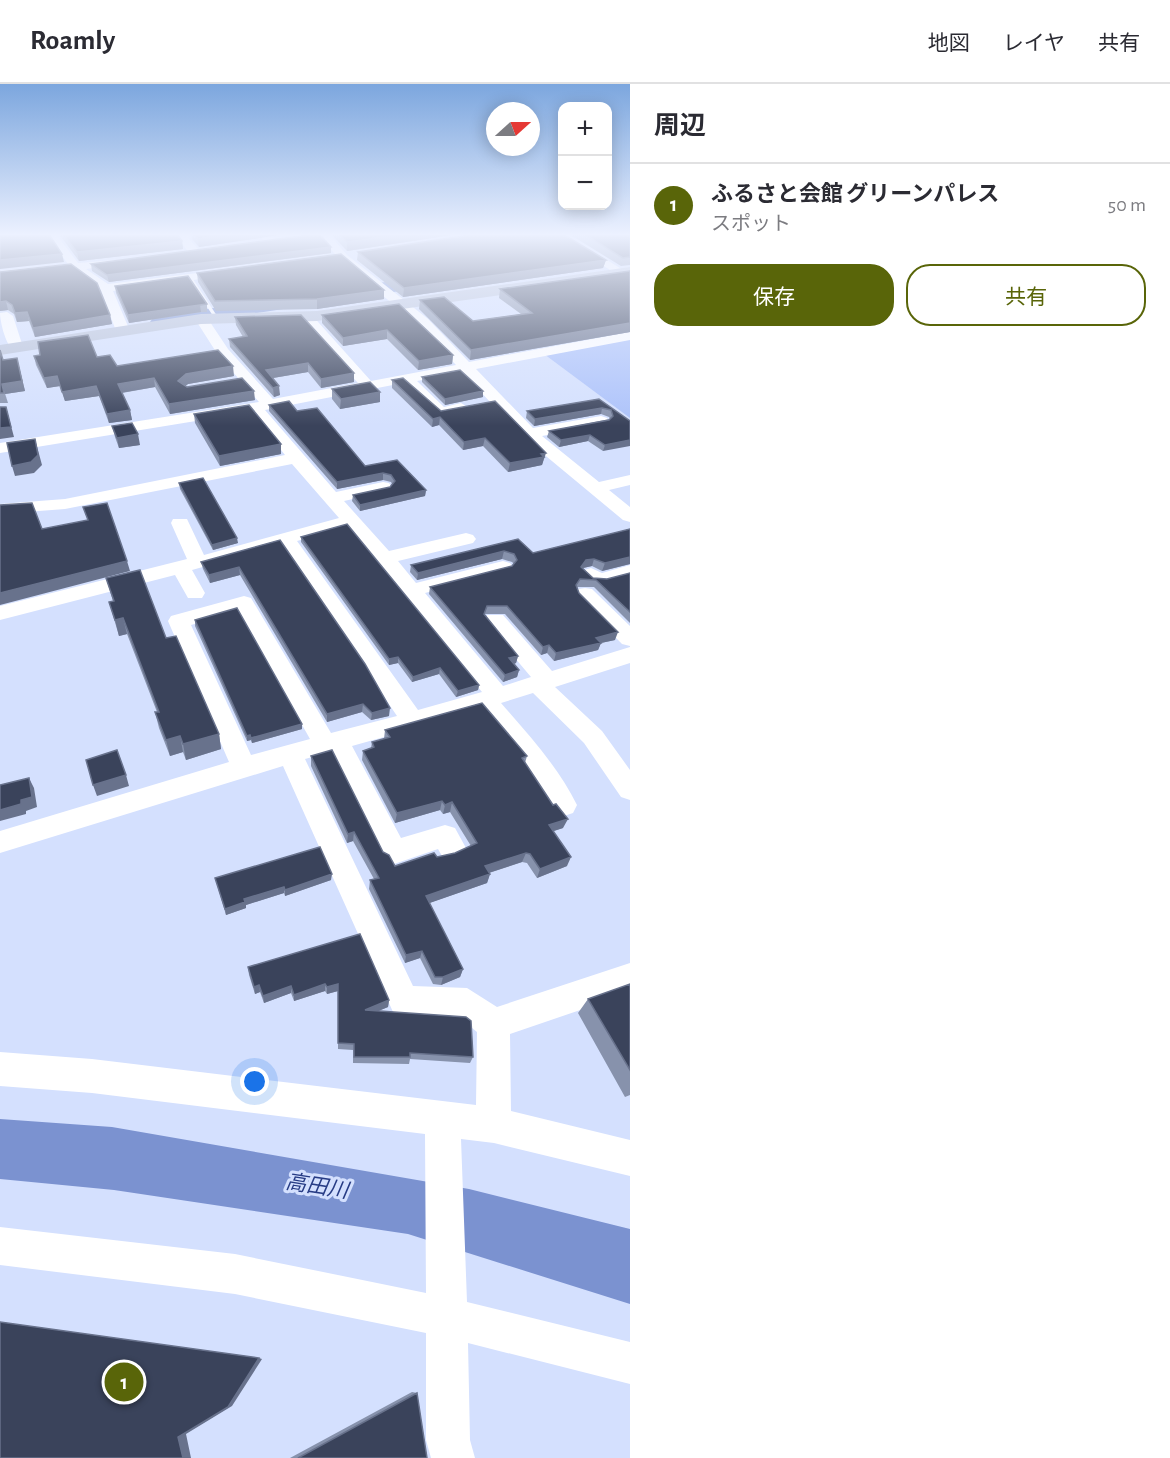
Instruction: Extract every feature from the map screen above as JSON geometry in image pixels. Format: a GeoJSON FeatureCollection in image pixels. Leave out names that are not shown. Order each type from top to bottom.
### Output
{"type":"FeatureCollection","features":[{"type":"Feature","properties":{"kind":"main road"},"geometry":{"type":"LineString","coordinates":[[10,346],[212,316],[305,316],[445,298]]}},
{"type":"Feature","properties":{"kind":"street"},"geometry":{"type":"LineString","coordinates":[[110,298],[122,328]]}},
{"type":"Feature","properties":{"kind":"street"},"geometry":{"type":"LineString","coordinates":[[396,298],[423,322],[496,402],[529,434],[630,516]]}},
{"type":"Feature","properties":{"kind":"street"},"geometry":{"type":"LineString","coordinates":[[0,317],[7,316],[10,346]]}},
{"type":"Feature","properties":{"kind":"street"},"geometry":{"type":"LineString","coordinates":[[212,316],[223,352],[249,380],[262,406],[296,458],[412,590],[542,767],[544,777],[564,805]]}},
{"type":"Feature","properties":{"kind":"street"},"geometry":{"type":"LineString","coordinates":[[305,316],[368,386]]}},
{"type":"Feature","properties":{"kind":"street"},"geometry":{"type":"LineString","coordinates":[[0,448],[262,406],[630,336]]}},
{"type":"Feature","properties":{"kind":"street"},"geometry":{"type":"LineString","coordinates":[[406,378],[441,412],[496,402]]}},
{"type":"Feature","properties":{"kind":"street"},"geometry":{"type":"LineString","coordinates":[[229,384],[249,380]]}},
{"type":"Feature","properties":{"kind":"street"},"geometry":{"type":"LineString","coordinates":[[529,434],[601,421]]}},
{"type":"Feature","properties":{"kind":"street"},"geometry":{"type":"LineString","coordinates":[[0,509],[66,504],[296,458]]}},
{"type":"Feature","properties":{"kind":"street"},"geometry":{"type":"LineString","coordinates":[[595,488],[630,480]]}},
{"type":"Feature","properties":{"kind":"street"},"geometry":{"type":"LineString","coordinates":[[332,498],[383,487]]}},
{"type":"Feature","properties":{"kind":"street"},"geometry":{"type":"LineString","coordinates":[[0,613],[190,565],[351,520]]}},
{"type":"Feature","properties":{"kind":"street"},"geometry":{"type":"LineString","coordinates":[[180,523],[195,593]]}},
{"type":"Feature","properties":{"kind":"street"},"geometry":{"type":"LineString","coordinates":[[286,539],[413,721]]}},
{"type":"Feature","properties":{"kind":"street"},"geometry":{"type":"LineString","coordinates":[[385,558],[466,539]]}},
{"type":"Feature","properties":{"kind":"street"},"geometry":{"type":"LineString","coordinates":[[412,590],[503,567]]}},
{"type":"Feature","properties":{"kind":"street"},"geometry":{"type":"LineString","coordinates":[[630,571],[588,584],[630,639]]}},
{"type":"Feature","properties":{"kind":"street"},"geometry":{"type":"LineString","coordinates":[[244,767],[179,621],[244,603],[331,742],[394,852],[445,836],[452,848]]}},
{"type":"Feature","properties":{"kind":"street"},"geometry":{"type":"LineString","coordinates":[[495,620],[543,682],[592,737],[630,790]]}},
{"type":"Feature","properties":{"kind":"street"},"geometry":{"type":"LineString","coordinates":[[0,842],[244,767],[413,721],[630,655]]}},
{"type":"Feature","properties":{"kind":"street"},"geometry":{"type":"LineString","coordinates":[[290,754],[404,1001],[467,1004],[493,1024]]}},
{"type":"Feature","properties":{"kind":"street"},"geometry":{"type":"LineString","coordinates":[[493,1024],[630,978]]}},
{"type":"Feature","properties":{"kind":"street"},"geometry":{"type":"LineString","coordinates":[[493,1024],[494,1125]]}},
{"type":"Feature","properties":{"kind":"street"},"geometry":{"type":"LineString","coordinates":[[0,1069],[103,1077],[494,1125],[625,1152]]}},
{"type":"Feature","properties":{"kind":"street"},"geometry":{"type":"LineString","coordinates":[[442,1120],[445,1159],[448,1440],[453,1458]]}},
{"type":"Feature","properties":{"kind":"street"},"geometry":{"type":"LineString","coordinates":[[0,1246],[235,1274],[445,1308],[630,1363]]}},
{"type":"Feature","properties":{"kind":"lane"},"geometry":{"type":"LineString","coordinates":[[201,298],[212,316]]}},
{"type":"Feature","properties":{"kind":"shaded area"},"geometry":{"type":"Polygon","coordinates":[[[630,338],[630,418],[544,354],[630,338]]]}},
{"type":"Feature","properties":{"kind":"water","name":"高田川"},"geometry":{"type":"Polygon","coordinates":[[[0,1119],[112,1127],[469,1189],[630,1229],[630,1304],[408,1234],[114,1190],[0,1179],[0,1119]]]}},
{"type":"Feature","properties":{"kind":"building"},"geometry":{"type":"Polygon","coordinates":[[[0,298],[103,298],[110,315],[33,328],[27,312],[15,313],[12,305],[6,301],[0,302],[0,298]]]}},
{"type":"Feature","properties":{"kind":"building"},"geometry":{"type":"Polygon","coordinates":[[[120,298],[203,298],[207,304],[128,315],[120,298]]]}},
{"type":"Feature","properties":{"kind":"building"},"geometry":{"type":"Polygon","coordinates":[[[213,298],[324,298],[317,299],[215,301],[213,298]]]}},
{"type":"Feature","properties":{"kind":"building"},"geometry":{"type":"Polygon","coordinates":[[[445,298],[473,321],[532,313],[512,298],[630,298],[630,323],[471,350],[420,300],[445,298]]]}},
{"type":"Feature","properties":{"kind":"building"},"geometry":{"type":"Polygon","coordinates":[[[399,304],[453,355],[419,361],[387,330],[343,338],[322,315],[399,304]]]}},
{"type":"Feature","properties":{"kind":"building"},"geometry":{"type":"Polygon","coordinates":[[[301,315],[354,373],[321,379],[308,363],[266,370],[279,386],[273,388],[229,339],[247,336],[235,317],[301,315]]]}},
{"type":"Feature","properties":{"kind":"building"},"geometry":{"type":"Polygon","coordinates":[[[88,335],[97,357],[110,355],[117,366],[218,350],[233,366],[186,374],[178,381],[187,387],[242,378],[254,391],[169,404],[154,378],[118,384],[130,410],[107,414],[96,386],[62,392],[57,376],[44,378],[34,356],[40,355],[38,342],[88,335]]]}},
{"type":"Feature","properties":{"kind":"building"},"geometry":{"type":"Polygon","coordinates":[[[0,350],[3,360],[17,358],[22,381],[2,384],[4,393],[0,393],[0,350]]]}},
{"type":"Feature","properties":{"kind":"building"},"geometry":{"type":"Polygon","coordinates":[[[460,370],[483,391],[445,399],[422,377],[460,370]]]}},
{"type":"Feature","properties":{"kind":"building"},"geometry":{"type":"Polygon","coordinates":[[[403,378],[441,411],[495,401],[546,453],[541,454],[544,457],[510,463],[485,438],[464,442],[440,417],[433,419],[392,380],[403,378]]]}},
{"type":"Feature","properties":{"kind":"building"},"geometry":{"type":"Polygon","coordinates":[[[370,382],[380,392],[341,399],[332,389],[370,382]]]}},
{"type":"Feature","properties":{"kind":"building"},"geometry":{"type":"Polygon","coordinates":[[[599,399],[630,421],[630,440],[605,445],[590,435],[561,440],[549,431],[609,420],[613,416],[611,410],[602,408],[535,419],[527,411],[599,399]]]}},
{"type":"Feature","properties":{"kind":"building"},"geometry":{"type":"Polygon","coordinates":[[[289,401],[297,411],[317,408],[365,466],[397,460],[426,490],[360,505],[353,495],[390,487],[395,481],[391,475],[383,473],[337,482],[269,405],[289,401]]]}},
{"type":"Feature","properties":{"kind":"building"},"geometry":{"type":"Polygon","coordinates":[[[249,405],[281,444],[219,456],[194,414],[249,405]]]}},
{"type":"Feature","properties":{"kind":"building"},"geometry":{"type":"Polygon","coordinates":[[[0,407],[6,407],[11,427],[0,428],[0,407]]]}},
{"type":"Feature","properties":{"kind":"building"},"geometry":{"type":"Polygon","coordinates":[[[132,423],[138,434],[117,438],[112,426],[132,423]]]}},
{"type":"Feature","properties":{"kind":"building"},"geometry":{"type":"Polygon","coordinates":[[[35,439],[38,455],[31,462],[12,466],[7,443],[35,439]]]}},
{"type":"Feature","properties":{"kind":"building"},"geometry":{"type":"Polygon","coordinates":[[[203,478],[237,538],[212,545],[179,483],[203,478]]]}},
{"type":"Feature","properties":{"kind":"building"},"geometry":{"type":"Polygon","coordinates":[[[32,503],[42,529],[88,520],[83,507],[107,503],[127,561],[0,593],[0,505],[32,503]]]}},
{"type":"Feature","properties":{"kind":"building"},"geometry":{"type":"Polygon","coordinates":[[[347,524],[479,685],[458,691],[440,668],[413,677],[398,657],[389,659],[301,537],[347,524]]]}},
{"type":"Feature","properties":{"kind":"building"},"geometry":{"type":"Polygon","coordinates":[[[630,529],[630,557],[605,563],[594,559],[586,560],[581,567],[593,578],[607,579],[630,573],[630,612],[596,580],[580,579],[576,585],[579,593],[618,632],[596,638],[601,643],[556,653],[549,645],[543,647],[507,606],[487,606],[484,614],[518,656],[509,658],[519,670],[505,675],[430,587],[512,566],[517,560],[514,554],[504,551],[418,573],[411,565],[518,539],[533,553],[630,529]]]}},
{"type":"Feature","properties":{"kind":"building"},"geometry":{"type":"Polygon","coordinates":[[[280,540],[365,664],[390,708],[372,713],[363,704],[327,714],[239,567],[209,575],[201,562],[280,540]]]}},
{"type":"Feature","properties":{"kind":"building"},"geometry":{"type":"Polygon","coordinates":[[[140,570],[166,638],[176,636],[219,734],[183,744],[180,736],[166,740],[155,712],[159,712],[123,618],[115,620],[109,602],[114,601],[106,578],[140,570]]]}},
{"type":"Feature","properties":{"kind":"building"},"geometry":{"type":"Polygon","coordinates":[[[237,608],[302,724],[251,738],[250,735],[247,736],[195,620],[237,608]]]}},
{"type":"Feature","properties":{"kind":"building"},"geometry":{"type":"Polygon","coordinates":[[[482,703],[527,756],[522,758],[553,805],[556,804],[568,819],[549,825],[571,857],[540,869],[530,854],[526,853],[485,866],[490,874],[426,896],[463,969],[443,977],[435,977],[422,951],[406,955],[370,880],[379,878],[354,832],[348,834],[311,756],[332,750],[383,852],[389,855],[395,866],[434,853],[437,857],[455,853],[477,843],[452,802],[445,805],[442,801],[397,813],[363,751],[374,747],[372,742],[390,737],[385,730],[482,703]]]}},
{"type":"Feature","properties":{"kind":"building"},"geometry":{"type":"Polygon","coordinates":[[[117,750],[126,775],[93,785],[86,760],[117,750]]]}},
{"type":"Feature","properties":{"kind":"building"},"geometry":{"type":"Polygon","coordinates":[[[29,778],[32,797],[21,800],[21,804],[0,810],[0,785],[29,778]]]}},
{"type":"Feature","properties":{"kind":"building"},"geometry":{"type":"Polygon","coordinates":[[[320,847],[332,874],[285,890],[284,887],[244,899],[245,902],[225,909],[215,878],[320,847]]]}},
{"type":"Feature","properties":{"kind":"building"},"geometry":{"type":"Polygon","coordinates":[[[360,934],[389,1000],[365,1010],[466,1017],[471,1021],[473,1057],[410,1053],[410,1057],[354,1057],[354,1044],[338,1043],[338,984],[327,987],[325,984],[294,995],[291,986],[263,996],[259,985],[254,987],[248,967],[360,934]]]}},
{"type":"Feature","properties":{"kind":"building"},"geometry":{"type":"Polygon","coordinates":[[[630,984],[630,1070],[588,999],[630,984]]]}},
{"type":"Feature","properties":{"kind":"building"},"geometry":{"type":"Polygon","coordinates":[[[0,1322],[259,1358],[228,1407],[178,1437],[183,1458],[0,1458],[0,1322]]]}},
{"type":"Feature","properties":{"kind":"building"},"geometry":{"type":"Polygon","coordinates":[[[417,1393],[427,1458],[298,1458],[417,1393]]]}},
{"type":"Feature","properties":{"kind":"waterway"},"geometry":{"type":"LineString","coordinates":[[160,322],[318,298]]}},
{"type":"Feature","properties":{"kind":"place","name":"ふるさと会館 グリーンパレス"},"geometry":{"type":"Point","coordinates":[124,1382]}}]}
